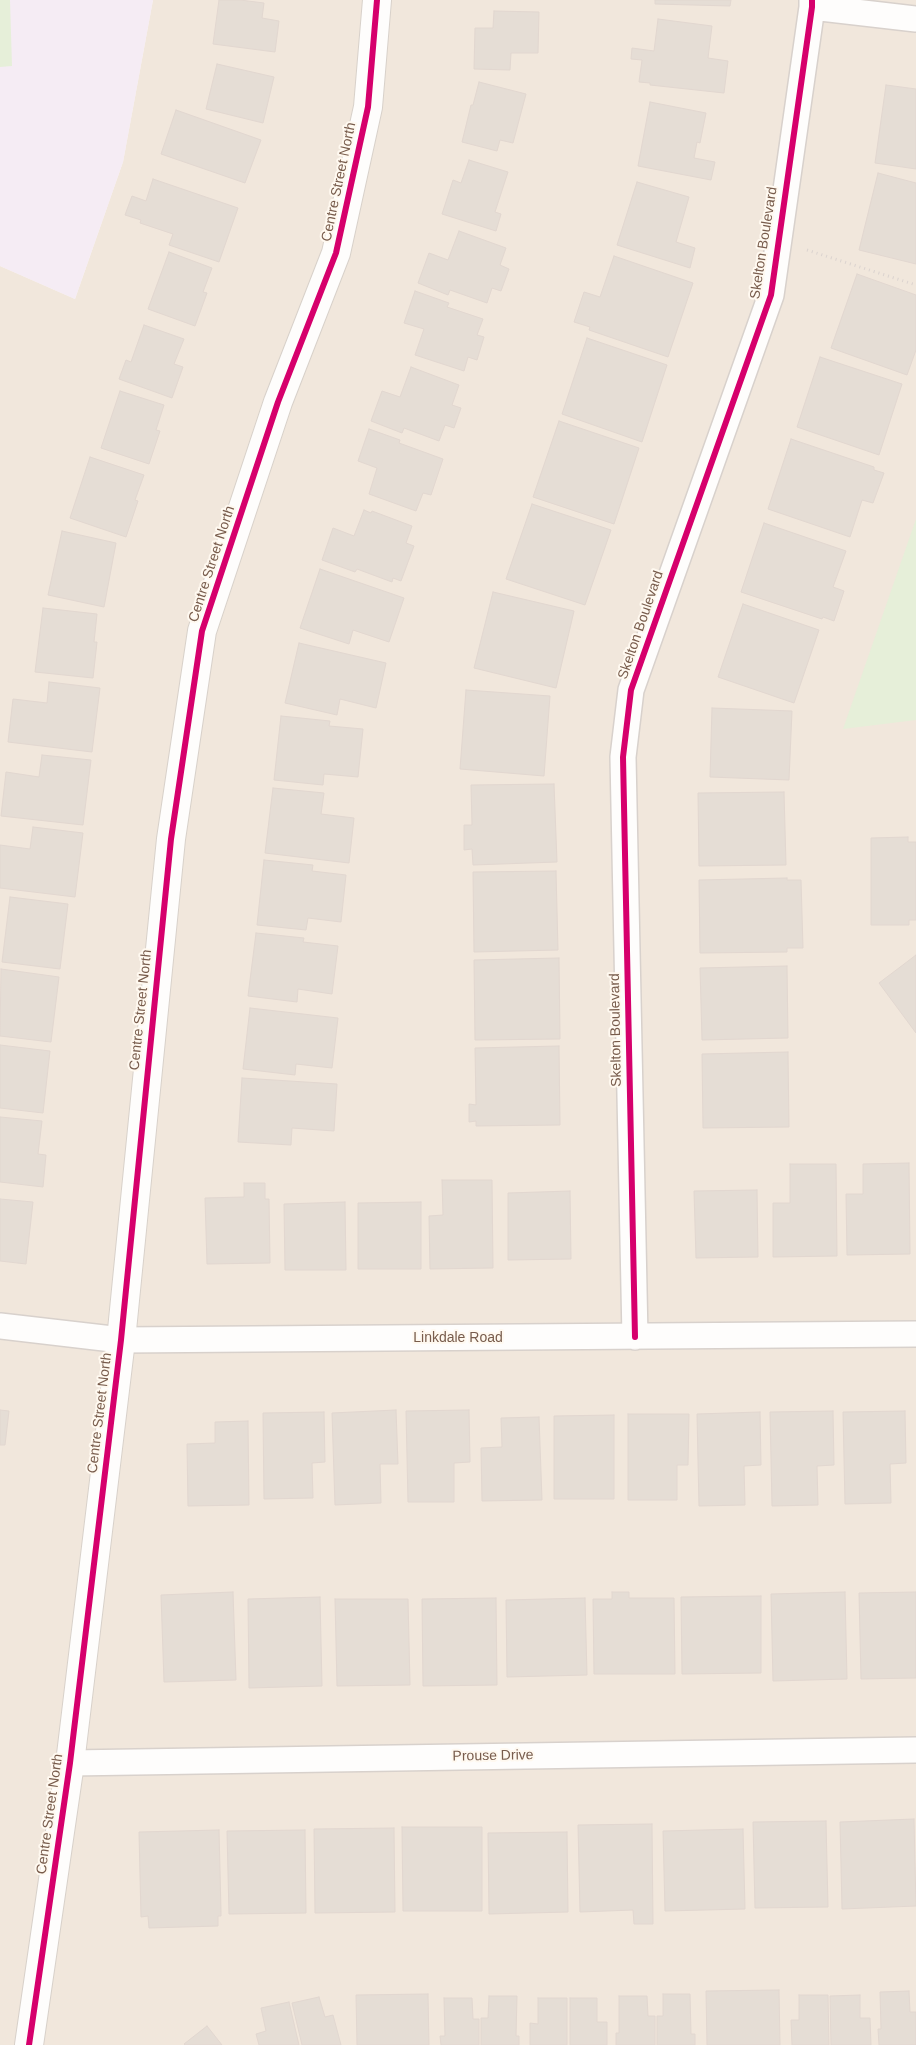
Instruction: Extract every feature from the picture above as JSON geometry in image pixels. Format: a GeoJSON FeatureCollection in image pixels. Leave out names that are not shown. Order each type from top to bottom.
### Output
{"type":"FeatureCollection","features":[{"type":"Feature","properties":{"kind":"street","name":"Centre Street North"},"geometry":{"type":"LineString","coordinates":[[29,2045],[70,1763],[121,1340],[171,839],[202,631],[278,402],[336,253],[368,106],[378,0]]}},
{"type":"Feature","properties":{"kind":"street"},"geometry":{"type":"LineString","coordinates":[[812,3],[916,19]]}},
{"type":"Feature","properties":{"kind":"street","name":"Skelton Boulevard"},"geometry":{"type":"LineString","coordinates":[[635,1337],[623,757],[631,690],[771,295],[812,3]]}},
{"type":"Feature","properties":{"kind":"street","name":"Linkdale Road"},"geometry":{"type":"LineString","coordinates":[[0,1326],[121,1340],[916,1334]]}},
{"type":"Feature","properties":{"kind":"street","name":"Prouse Drive"},"geometry":{"type":"LineString","coordinates":[[70,1763],[916,1750]]}},
{"type":"Feature","properties":{"kind":"path"},"geometry":{"type":"LineString","coordinates":[[778,241],[916,285]]}},
{"type":"Feature","properties":{"kind":"shaded area"},"geometry":{"type":"Polygon","coordinates":[[[0,0],[153,0],[123,162],[75,299],[0,266],[0,0]]]}},
{"type":"Feature","properties":{"kind":"shaded area"},"geometry":{"type":"Polygon","coordinates":[[[153,0],[916,0],[916,2045],[0,2045],[0,266],[75,299],[123,162],[153,0]]]}},
{"type":"Feature","properties":{"kind":"green space"},"geometry":{"type":"Polygon","coordinates":[[[0,0],[10,0],[12,66],[0,67],[0,0]]]}},
{"type":"Feature","properties":{"kind":"green space"},"geometry":{"type":"Polygon","coordinates":[[[916,519],[916,720],[843,729],[916,519]]]}},
{"type":"Feature","properties":{"kind":"building"},"geometry":{"type":"Polygon","coordinates":[[[219,0],[264,3],[262,18],[279,21],[275,52],[213,44],[219,0]]]}},
{"type":"Feature","properties":{"kind":"building"},"geometry":{"type":"Polygon","coordinates":[[[655,0],[731,0],[730,6],[655,4],[655,0]]]}},
{"type":"Feature","properties":{"kind":"building"},"geometry":{"type":"Polygon","coordinates":[[[494,11],[539,12],[538,53],[511,53],[510,70],[474,69],[475,28],[493,28],[494,11]]]}},
{"type":"Feature","properties":{"kind":"building"},"geometry":{"type":"Polygon","coordinates":[[[658,19],[712,26],[708,58],[728,61],[724,93],[650,85],[650,83],[639,82],[642,60],[631,59],[632,48],[654,51],[658,19]]]}},
{"type":"Feature","properties":{"kind":"building"},"geometry":{"type":"Polygon","coordinates":[[[217,64],[274,77],[263,123],[206,109],[217,64]]]}},
{"type":"Feature","properties":{"kind":"building"},"geometry":{"type":"Polygon","coordinates":[[[479,82],[526,94],[513,143],[500,140],[497,151],[462,142],[479,82]]]}},
{"type":"Feature","properties":{"kind":"building"},"geometry":{"type":"Polygon","coordinates":[[[886,85],[916,89],[916,169],[875,163],[886,85]]]}},
{"type":"Feature","properties":{"kind":"building"},"geometry":{"type":"Polygon","coordinates":[[[650,102],[706,113],[700,143],[697,142],[694,158],[715,162],[711,180],[638,166],[650,102]]]}},
{"type":"Feature","properties":{"kind":"building"},"geometry":{"type":"Polygon","coordinates":[[[176,110],[261,140],[245,183],[161,154],[176,110]]]}},
{"type":"Feature","properties":{"kind":"building"},"geometry":{"type":"Polygon","coordinates":[[[469,160],[508,172],[495,212],[501,214],[496,231],[442,214],[453,180],[461,183],[469,160]]]}},
{"type":"Feature","properties":{"kind":"building"},"geometry":{"type":"Polygon","coordinates":[[[878,173],[916,183],[916,264],[859,250],[878,173]]]}},
{"type":"Feature","properties":{"kind":"building"},"geometry":{"type":"Polygon","coordinates":[[[153,179],[238,208],[219,262],[169,245],[173,234],[140,223],[141,220],[125,215],[132,196],[146,201],[153,179]]]}},
{"type":"Feature","properties":{"kind":"building"},"geometry":{"type":"Polygon","coordinates":[[[637,182],[689,197],[676,242],[695,248],[690,268],[617,245],[637,182]]]}},
{"type":"Feature","properties":{"kind":"building"},"geometry":{"type":"Polygon","coordinates":[[[459,231],[506,248],[500,265],[509,269],[501,291],[492,288],[487,303],[450,290],[448,295],[418,283],[429,253],[448,260],[459,231]]]}},
{"type":"Feature","properties":{"kind":"building"},"geometry":{"type":"Polygon","coordinates":[[[169,252],[212,268],[203,292],[207,293],[195,326],[148,309],[169,252]]]}},
{"type":"Feature","properties":{"kind":"building"},"geometry":{"type":"Polygon","coordinates":[[[614,256],[693,283],[668,357],[589,330],[590,327],[574,322],[584,292],[600,297],[614,256]]]}},
{"type":"Feature","properties":{"kind":"building"},"geometry":{"type":"Polygon","coordinates":[[[857,274],[916,295],[916,350],[907,375],[831,348],[857,274]]]}},
{"type":"Feature","properties":{"kind":"building"},"geometry":{"type":"Polygon","coordinates":[[[415,291],[449,303],[447,307],[483,319],[477,335],[484,337],[477,360],[468,357],[464,371],[415,355],[424,329],[404,323],[415,291]]]}},
{"type":"Feature","properties":{"kind":"building"},"geometry":{"type":"Polygon","coordinates":[[[144,325],[184,339],[174,364],[183,367],[172,398],[119,379],[126,360],[131,362],[144,325]]]}},
{"type":"Feature","properties":{"kind":"building"},"geometry":{"type":"Polygon","coordinates":[[[587,338],[667,365],[642,442],[562,414],[587,338]]]}},
{"type":"Feature","properties":{"kind":"building"},"geometry":{"type":"Polygon","coordinates":[[[820,357],[902,384],[879,455],[797,427],[820,357]]]}},
{"type":"Feature","properties":{"kind":"building"},"geometry":{"type":"Polygon","coordinates":[[[411,367],[459,385],[452,405],[461,408],[454,428],[445,425],[439,441],[404,428],[402,433],[371,421],[382,391],[400,397],[411,367]]]}},
{"type":"Feature","properties":{"kind":"building"},"geometry":{"type":"Polygon","coordinates":[[[120,391],[164,405],[156,430],[160,431],[149,464],[101,448],[120,391]]]}},
{"type":"Feature","properties":{"kind":"building"},"geometry":{"type":"Polygon","coordinates":[[[559,421],[639,448],[614,524],[533,497],[559,421]]]}},
{"type":"Feature","properties":{"kind":"building"},"geometry":{"type":"Polygon","coordinates":[[[369,429],[400,440],[399,443],[443,459],[431,495],[423,493],[416,511],[369,494],[377,468],[358,461],[369,429]]]}},
{"type":"Feature","properties":{"kind":"building"},"geometry":{"type":"Polygon","coordinates":[[[791,439],[874,467],[874,470],[884,473],[873,503],[862,500],[850,537],[768,509],[791,439]]]}},
{"type":"Feature","properties":{"kind":"building"},"geometry":{"type":"Polygon","coordinates":[[[90,457],[144,475],[135,500],[138,501],[126,537],[70,518],[90,457]]]}},
{"type":"Feature","properties":{"kind":"building"},"geometry":{"type":"Polygon","coordinates":[[[532,504],[611,530],[585,605],[506,579],[532,504]]]}},
{"type":"Feature","properties":{"kind":"building"},"geometry":{"type":"Polygon","coordinates":[[[364,510],[371,513],[372,511],[412,526],[406,543],[414,546],[401,581],[393,578],[392,582],[357,569],[355,572],[322,560],[333,528],[354,536],[364,510]]]}},
{"type":"Feature","properties":{"kind":"building"},"geometry":{"type":"Polygon","coordinates":[[[764,523],[846,551],[833,587],[844,591],[834,621],[823,617],[822,619],[741,592],[764,523]]]}},
{"type":"Feature","properties":{"kind":"building"},"geometry":{"type":"Polygon","coordinates":[[[62,531],[116,543],[104,607],[48,595],[62,531]]]}},
{"type":"Feature","properties":{"kind":"building"},"geometry":{"type":"Polygon","coordinates":[[[320,569],[404,598],[389,642],[353,630],[349,644],[300,628],[320,569]]]}},
{"type":"Feature","properties":{"kind":"building"},"geometry":{"type":"Polygon","coordinates":[[[493,592],[574,611],[556,688],[474,668],[493,592]]]}},
{"type":"Feature","properties":{"kind":"building"},"geometry":{"type":"Polygon","coordinates":[[[743,604],[819,630],[794,703],[718,677],[743,604]]]}},
{"type":"Feature","properties":{"kind":"building"},"geometry":{"type":"Polygon","coordinates":[[[43,608],[97,614],[94,642],[97,642],[93,678],[35,672],[43,608]]]}},
{"type":"Feature","properties":{"kind":"building"},"geometry":{"type":"Polygon","coordinates":[[[299,643],[386,663],[376,708],[340,699],[337,715],[285,703],[299,643]]]}},
{"type":"Feature","properties":{"kind":"building"},"geometry":{"type":"Polygon","coordinates":[[[49,682],[100,688],[92,752],[8,742],[13,699],[47,703],[49,682]]]}},
{"type":"Feature","properties":{"kind":"building"},"geometry":{"type":"Polygon","coordinates":[[[466,690],[550,696],[544,776],[460,769],[466,690]]]}},
{"type":"Feature","properties":{"kind":"building"},"geometry":{"type":"Polygon","coordinates":[[[712,708],[792,711],[789,780],[710,777],[712,708]]]}},
{"type":"Feature","properties":{"kind":"building"},"geometry":{"type":"Polygon","coordinates":[[[281,716],[330,721],[329,726],[363,729],[358,777],[324,774],[323,785],[274,780],[281,716]]]}},
{"type":"Feature","properties":{"kind":"building"},"geometry":{"type":"Polygon","coordinates":[[[42,755],[91,760],[83,825],[1,816],[6,772],[39,777],[42,755]]]}},
{"type":"Feature","properties":{"kind":"building"},"geometry":{"type":"Polygon","coordinates":[[[554,784],[557,862],[473,865],[472,849],[464,850],[464,825],[472,825],[471,785],[554,784]]]}},
{"type":"Feature","properties":{"kind":"building"},"geometry":{"type":"Polygon","coordinates":[[[273,788],[324,793],[321,814],[354,818],[349,863],[265,853],[273,788]]]}},
{"type":"Feature","properties":{"kind":"building"},"geometry":{"type":"Polygon","coordinates":[[[784,792],[786,865],[699,866],[698,793],[784,792]]]}},
{"type":"Feature","properties":{"kind":"building"},"geometry":{"type":"Polygon","coordinates":[[[33,827],[83,833],[75,897],[0,888],[0,845],[30,849],[33,827]]]}},
{"type":"Feature","properties":{"kind":"building"},"geometry":{"type":"Polygon","coordinates":[[[908,837],[908,842],[916,842],[916,920],[909,920],[909,925],[871,925],[871,838],[908,837]]]}},
{"type":"Feature","properties":{"kind":"building"},"geometry":{"type":"Polygon","coordinates":[[[264,860],[313,865],[312,871],[346,875],[341,922],[308,918],[306,930],[257,925],[264,860]]]}},
{"type":"Feature","properties":{"kind":"building"},"geometry":{"type":"Polygon","coordinates":[[[556,871],[558,950],[474,952],[473,872],[556,871]]]}},
{"type":"Feature","properties":{"kind":"building"},"geometry":{"type":"Polygon","coordinates":[[[787,878],[787,880],[801,880],[803,948],[787,948],[787,952],[700,953],[699,880],[787,878]]]}},
{"type":"Feature","properties":{"kind":"building"},"geometry":{"type":"Polygon","coordinates":[[[10,897],[68,904],[60,969],[2,962],[10,897]]]}},
{"type":"Feature","properties":{"kind":"building"},"geometry":{"type":"Polygon","coordinates":[[[256,933],[304,938],[303,942],[338,946],[332,994],[298,989],[297,1002],[248,996],[256,933]]]}},
{"type":"Feature","properties":{"kind":"building"},"geometry":{"type":"Polygon","coordinates":[[[916,955],[916,1033],[879,983],[916,955]]]}},
{"type":"Feature","properties":{"kind":"building"},"geometry":{"type":"Polygon","coordinates":[[[559,958],[560,1039],[475,1040],[474,960],[559,958]]]}},
{"type":"Feature","properties":{"kind":"building"},"geometry":{"type":"Polygon","coordinates":[[[787,966],[788,1038],[702,1040],[700,968],[787,966]]]}},
{"type":"Feature","properties":{"kind":"building"},"geometry":{"type":"Polygon","coordinates":[[[1,969],[59,977],[51,1042],[0,1036],[1,969]]]}},
{"type":"Feature","properties":{"kind":"building"},"geometry":{"type":"Polygon","coordinates":[[[250,1008],[338,1018],[332,1068],[296,1064],[295,1075],[243,1069],[250,1008]]]}},
{"type":"Feature","properties":{"kind":"building"},"geometry":{"type":"Polygon","coordinates":[[[0,1045],[50,1051],[43,1113],[0,1108],[0,1045]]]}},
{"type":"Feature","properties":{"kind":"building"},"geometry":{"type":"Polygon","coordinates":[[[559,1046],[560,1125],[476,1126],[476,1121],[469,1122],[469,1104],[476,1105],[475,1048],[559,1046]]]}},
{"type":"Feature","properties":{"kind":"building"},"geometry":{"type":"Polygon","coordinates":[[[788,1052],[789,1127],[703,1128],[702,1054],[788,1052]]]}},
{"type":"Feature","properties":{"kind":"building"},"geometry":{"type":"Polygon","coordinates":[[[242,1078],[337,1084],[334,1131],[292,1128],[291,1145],[238,1142],[242,1078]]]}},
{"type":"Feature","properties":{"kind":"building"},"geometry":{"type":"Polygon","coordinates":[[[0,1117],[42,1121],[38,1154],[46,1155],[43,1187],[0,1182],[0,1117]]]}},
{"type":"Feature","properties":{"kind":"building"},"geometry":{"type":"Polygon","coordinates":[[[909,1163],[910,1254],[847,1255],[846,1194],[863,1194],[863,1164],[909,1163]]]}},
{"type":"Feature","properties":{"kind":"building"},"geometry":{"type":"Polygon","coordinates":[[[790,1164],[836,1164],[837,1256],[773,1257],[773,1203],[790,1203],[790,1164]]]}},
{"type":"Feature","properties":{"kind":"building"},"geometry":{"type":"Polygon","coordinates":[[[442,1180],[492,1180],[493,1268],[430,1269],[429,1216],[443,1215],[442,1180]]]}},
{"type":"Feature","properties":{"kind":"building"},"geometry":{"type":"Polygon","coordinates":[[[244,1183],[265,1183],[265,1199],[269,1199],[270,1263],[207,1264],[205,1198],[244,1197],[244,1183]]]}},
{"type":"Feature","properties":{"kind":"building"},"geometry":{"type":"Polygon","coordinates":[[[757,1190],[758,1257],[696,1258],[694,1191],[757,1190]]]}},
{"type":"Feature","properties":{"kind":"building"},"geometry":{"type":"Polygon","coordinates":[[[570,1191],[571,1259],[508,1260],[508,1193],[570,1191]]]}},
{"type":"Feature","properties":{"kind":"building"},"geometry":{"type":"Polygon","coordinates":[[[0,1199],[33,1202],[26,1264],[0,1261],[0,1199]]]}},
{"type":"Feature","properties":{"kind":"building"},"geometry":{"type":"Polygon","coordinates":[[[345,1202],[346,1270],[285,1270],[284,1204],[345,1202]]]}},
{"type":"Feature","properties":{"kind":"building"},"geometry":{"type":"Polygon","coordinates":[[[421,1202],[421,1269],[358,1269],[358,1203],[421,1202]]]}},
{"type":"Feature","properties":{"kind":"building"},"geometry":{"type":"Polygon","coordinates":[[[0,1410],[9,1411],[5,1445],[0,1445],[0,1410]]]}},
{"type":"Feature","properties":{"kind":"building"},"geometry":{"type":"Polygon","coordinates":[[[396,1410],[398,1464],[380,1464],[381,1503],[335,1505],[332,1413],[396,1410]]]}},
{"type":"Feature","properties":{"kind":"building"},"geometry":{"type":"Polygon","coordinates":[[[469,1410],[470,1462],[454,1463],[454,1502],[408,1502],[406,1411],[469,1410]]]}},
{"type":"Feature","properties":{"kind":"building"},"geometry":{"type":"Polygon","coordinates":[[[833,1411],[834,1465],[817,1466],[818,1505],[772,1506],[770,1412],[833,1411]]]}},
{"type":"Feature","properties":{"kind":"building"},"geometry":{"type":"Polygon","coordinates":[[[905,1411],[906,1463],[890,1464],[891,1503],[845,1504],[843,1412],[905,1411]]]}},
{"type":"Feature","properties":{"kind":"building"},"geometry":{"type":"Polygon","coordinates":[[[324,1412],[325,1462],[312,1463],[313,1498],[264,1499],[263,1413],[324,1412]]]}},
{"type":"Feature","properties":{"kind":"building"},"geometry":{"type":"Polygon","coordinates":[[[760,1412],[761,1465],[744,1466],[745,1505],[699,1506],[697,1414],[760,1412]]]}},
{"type":"Feature","properties":{"kind":"building"},"geometry":{"type":"Polygon","coordinates":[[[628,1414],[689,1414],[688,1465],[677,1465],[677,1500],[628,1500],[628,1414]]]}},
{"type":"Feature","properties":{"kind":"building"},"geometry":{"type":"Polygon","coordinates":[[[614,1415],[614,1499],[554,1499],[554,1416],[614,1415]]]}},
{"type":"Feature","properties":{"kind":"building"},"geometry":{"type":"Polygon","coordinates":[[[539,1417],[542,1500],[482,1501],[481,1448],[502,1447],[501,1418],[539,1417]]]}},
{"type":"Feature","properties":{"kind":"building"},"geometry":{"type":"Polygon","coordinates":[[[248,1421],[249,1505],[188,1506],[187,1444],[215,1443],[215,1422],[248,1421]]]}},
{"type":"Feature","properties":{"kind":"building"},"geometry":{"type":"Polygon","coordinates":[[[233,1592],[236,1680],[164,1682],[161,1595],[233,1592]]]}},
{"type":"Feature","properties":{"kind":"building"},"geometry":{"type":"Polygon","coordinates":[[[612,1592],[629,1592],[629,1598],[674,1598],[675,1674],[594,1674],[593,1599],[612,1599],[612,1592]]]}},
{"type":"Feature","properties":{"kind":"building"},"geometry":{"type":"Polygon","coordinates":[[[845,1592],[847,1679],[773,1681],[771,1594],[845,1592]]]}},
{"type":"Feature","properties":{"kind":"building"},"geometry":{"type":"Polygon","coordinates":[[[916,1592],[916,1678],[861,1679],[859,1593],[916,1592]]]}},
{"type":"Feature","properties":{"kind":"building"},"geometry":{"type":"Polygon","coordinates":[[[761,1596],[761,1673],[682,1674],[681,1597],[761,1596]]]}},
{"type":"Feature","properties":{"kind":"building"},"geometry":{"type":"Polygon","coordinates":[[[320,1597],[322,1686],[249,1688],[248,1599],[320,1597]]]}},
{"type":"Feature","properties":{"kind":"building"},"geometry":{"type":"Polygon","coordinates":[[[496,1598],[497,1685],[423,1686],[422,1599],[496,1598]]]}},
{"type":"Feature","properties":{"kind":"building"},"geometry":{"type":"Polygon","coordinates":[[[585,1598],[587,1675],[507,1677],[506,1600],[585,1598]]]}},
{"type":"Feature","properties":{"kind":"building"},"geometry":{"type":"Polygon","coordinates":[[[335,1599],[408,1599],[410,1685],[337,1686],[335,1599]]]}},
{"type":"Feature","properties":{"kind":"building"},"geometry":{"type":"Polygon","coordinates":[[[914,1819],[916,1906],[842,1909],[840,1822],[914,1819]]]}},
{"type":"Feature","properties":{"kind":"building"},"geometry":{"type":"Polygon","coordinates":[[[826,1821],[828,1907],[755,1908],[753,1822],[826,1821]]]}},
{"type":"Feature","properties":{"kind":"building"},"geometry":{"type":"Polygon","coordinates":[[[652,1824],[653,1924],[634,1924],[633,1910],[580,1912],[578,1825],[652,1824]]]}},
{"type":"Feature","properties":{"kind":"building"},"geometry":{"type":"Polygon","coordinates":[[[402,1827],[482,1827],[482,1911],[403,1911],[402,1827]]]}},
{"type":"Feature","properties":{"kind":"building"},"geometry":{"type":"Polygon","coordinates":[[[394,1828],[395,1912],[315,1913],[314,1829],[394,1828]]]}},
{"type":"Feature","properties":{"kind":"building"},"geometry":{"type":"Polygon","coordinates":[[[743,1829],[745,1909],[665,1911],[663,1831],[743,1829]]]}},
{"type":"Feature","properties":{"kind":"building"},"geometry":{"type":"Polygon","coordinates":[[[219,1830],[221,1916],[218,1916],[218,1926],[149,1928],[148,1916],[141,1917],[139,1832],[219,1830]]]}},
{"type":"Feature","properties":{"kind":"building"},"geometry":{"type":"Polygon","coordinates":[[[305,1830],[306,1913],[229,1914],[227,1831],[305,1830]]]}},
{"type":"Feature","properties":{"kind":"building"},"geometry":{"type":"Polygon","coordinates":[[[567,1832],[568,1912],[489,1914],[488,1833],[567,1832]]]}},
{"type":"Feature","properties":{"kind":"building"},"geometry":{"type":"Polygon","coordinates":[[[779,1990],[780,2045],[707,2045],[706,1991],[779,1990]]]}},
{"type":"Feature","properties":{"kind":"building"},"geometry":{"type":"Polygon","coordinates":[[[909,1991],[910,2012],[916,2012],[916,2045],[879,2045],[878,2029],[881,2029],[880,1992],[909,1991]]]}},
{"type":"Feature","properties":{"kind":"building"},"geometry":{"type":"Polygon","coordinates":[[[428,1994],[429,2045],[357,2045],[356,1995],[428,1994]]]}},
{"type":"Feature","properties":{"kind":"building"},"geometry":{"type":"Polygon","coordinates":[[[663,1994],[690,1994],[691,2034],[695,2034],[695,2045],[657,2045],[657,2016],[663,2016],[663,1994]]]}},
{"type":"Feature","properties":{"kind":"building"},"geometry":{"type":"Polygon","coordinates":[[[799,1995],[828,1995],[829,2045],[792,2045],[791,2020],[799,2020],[799,1995]]]}},
{"type":"Feature","properties":{"kind":"building"},"geometry":{"type":"Polygon","coordinates":[[[860,1995],[860,2018],[870,2018],[871,2045],[831,2045],[830,1996],[860,1995]]]}},
{"type":"Feature","properties":{"kind":"building"},"geometry":{"type":"Polygon","coordinates":[[[489,1996],[517,1996],[516,2036],[519,2036],[519,2045],[481,2045],[481,2018],[488,2018],[489,1996]]]}},
{"type":"Feature","properties":{"kind":"building"},"geometry":{"type":"Polygon","coordinates":[[[619,1996],[647,1996],[648,2016],[655,2016],[655,2045],[616,2045],[616,2033],[619,2033],[619,1996]]]}},
{"type":"Feature","properties":{"kind":"building"},"geometry":{"type":"Polygon","coordinates":[[[319,1997],[325,2017],[333,2015],[341,2045],[302,2045],[292,2003],[319,1997]]]}},
{"type":"Feature","properties":{"kind":"building"},"geometry":{"type":"Polygon","coordinates":[[[444,1998],[472,1998],[473,2019],[479,2019],[479,2045],[441,2045],[440,2036],[445,2036],[444,1998]]]}},
{"type":"Feature","properties":{"kind":"building"},"geometry":{"type":"Polygon","coordinates":[[[538,1998],[567,1998],[567,2045],[530,2045],[530,2023],[538,2024],[538,1998]]]}},
{"type":"Feature","properties":{"kind":"building"},"geometry":{"type":"Polygon","coordinates":[[[570,1998],[597,1998],[597,2022],[607,2022],[607,2045],[570,2045],[570,1998]]]}},
{"type":"Feature","properties":{"kind":"building"},"geometry":{"type":"Polygon","coordinates":[[[289,2002],[299,2045],[259,2045],[256,2034],[266,2031],[261,2008],[289,2002]]]}},
{"type":"Feature","properties":{"kind":"building"},"geometry":{"type":"Polygon","coordinates":[[[207,2026],[222,2045],[184,2044],[207,2026]]]}},
{"type":"Feature","properties":{"kind":"cycle path"},"geometry":{"type":"LineString","coordinates":[[29,2045],[70,1763],[121,1340],[171,839],[202,631],[278,402],[336,253],[368,107],[377,0]]}},
{"type":"Feature","properties":{"kind":"cycle path"},"geometry":{"type":"LineString","coordinates":[[635,1337],[623,757],[631,690],[771,295],[812,0]]}}]}
